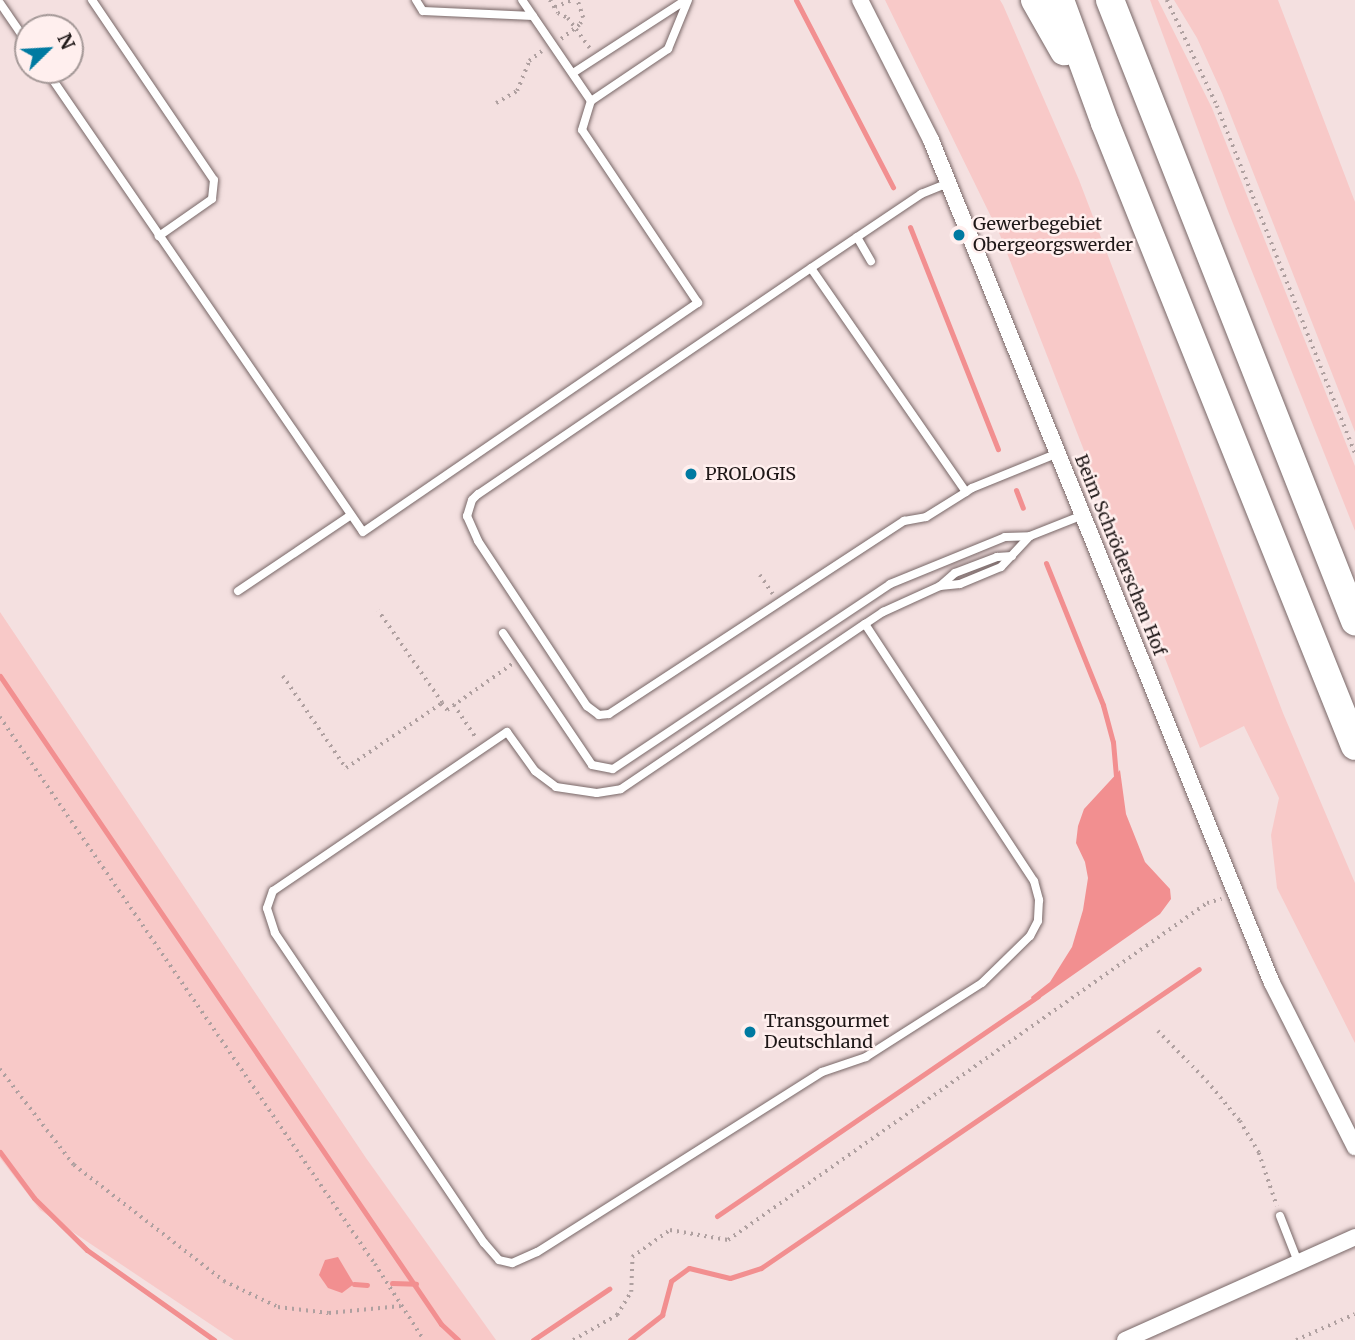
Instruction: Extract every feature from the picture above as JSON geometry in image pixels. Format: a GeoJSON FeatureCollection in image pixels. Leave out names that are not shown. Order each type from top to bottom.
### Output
{"type":"FeatureCollection","features":[{"type":"Feature","properties":{"kind":"highway"},"geometry":{"type":"LineString","coordinates":[[1035,0],[1105,123]]}},
{"type":"Feature","properties":{"kind":"highway"},"geometry":{"type":"LineString","coordinates":[[1060,0],[1105,123],[1355,746]]}},
{"type":"Feature","properties":{"kind":"highway"},"geometry":{"type":"LineString","coordinates":[[1110,0],[1355,621]]}},
{"type":"Feature","properties":{"kind":"street","name":"Beim Schröderschen Hof"},"geometry":{"type":"LineString","coordinates":[[860,0],[931,140],[1272,983],[1349,1130],[1355,1147]]}},
{"type":"Feature","properties":{"kind":"street"},"geometry":{"type":"LineString","coordinates":[[1125,1340],[1355,1237]]}},
{"type":"Feature","properties":{"kind":"lane"},"geometry":{"type":"LineString","coordinates":[[92,0],[214,180],[212,199],[159,236]]}},
{"type":"Feature","properties":{"kind":"lane"},"geometry":{"type":"LineString","coordinates":[[416,0],[423,11],[533,16]]}},
{"type":"Feature","properties":{"kind":"lane"},"geometry":{"type":"LineString","coordinates":[[522,0],[591,102]]}},
{"type":"Feature","properties":{"kind":"lane"},"geometry":{"type":"LineString","coordinates":[[56,84],[363,533],[698,303],[582,130],[591,102],[668,49],[687,0]]}},
{"type":"Feature","properties":{"kind":"lane"},"geometry":{"type":"LineString","coordinates":[[573,73],[687,0]]}},
{"type":"Feature","properties":{"kind":"lane"},"geometry":{"type":"LineString","coordinates":[[0,3],[14,24]]}},
{"type":"Feature","properties":{"kind":"lane"},"geometry":{"type":"LineString","coordinates":[[949,183],[921,194],[478,494],[471,500],[467,516],[478,541],[580,695],[599,715],[609,714],[904,522],[926,517],[966,492],[1058,453]]}},
{"type":"Feature","properties":{"kind":"lane"},"geometry":{"type":"LineString","coordinates":[[857,237],[871,261]]}},
{"type":"Feature","properties":{"kind":"lane"},"geometry":{"type":"LineString","coordinates":[[811,268],[966,492]]}},
{"type":"Feature","properties":{"kind":"lane"},"geometry":{"type":"LineString","coordinates":[[503,633],[592,765],[613,769],[890,584],[1005,537],[1030,536],[1083,515]]}},
{"type":"Feature","properties":{"kind":"lane"},"geometry":{"type":"LineString","coordinates":[[238,591],[351,516]]}},
{"type":"Feature","properties":{"kind":"lane"},"geometry":{"type":"LineString","coordinates":[[865,624],[1034,881],[1039,900],[1038,920],[1030,936],[982,983],[866,1057],[822,1072],[571,1231],[512,1263],[499,1260],[484,1243],[275,933],[267,908],[270,894],[277,886],[507,732],[535,771],[556,787],[576,791],[613,792],[865,624],[897,605],[940,586],[960,584],[1001,567],[1030,536]]}},
{"type":"Feature","properties":{"kind":"lane"},"geometry":{"type":"LineString","coordinates":[[1280,1216],[1298,1262]]}},
{"type":"Feature","properties":{"kind":"path"},"geometry":{"type":"LineString","coordinates":[[550,0],[554,7],[568,18],[597,58]]}},
{"type":"Feature","properties":{"kind":"path"},"geometry":{"type":"LineString","coordinates":[[554,7],[572,0]]}},
{"type":"Feature","properties":{"kind":"path"},"geometry":{"type":"LineString","coordinates":[[1167,0],[1222,119],[1355,452]]}},
{"type":"Feature","properties":{"kind":"path"},"geometry":{"type":"LineString","coordinates":[[760,575],[780,604]]}},
{"type":"Feature","properties":{"kind":"path"},"geometry":{"type":"LineString","coordinates":[[379,611],[447,710],[520,658]]}},
{"type":"Feature","properties":{"kind":"path"},"geometry":{"type":"LineString","coordinates":[[283,676],[346,768],[442,703]]}},
{"type":"Feature","properties":{"kind":"path"},"geometry":{"type":"LineString","coordinates":[[454,705],[482,748]]}},
{"type":"Feature","properties":{"kind":"path"},"geometry":{"type":"LineString","coordinates":[[0,717],[376,1264],[424,1340]]}},
{"type":"Feature","properties":{"kind":"path"},"geometry":{"type":"LineString","coordinates":[[573,1340],[617,1315],[631,1292],[632,1258],[670,1230],[728,1240],[1207,903],[1236,894]]}},
{"type":"Feature","properties":{"kind":"path"},"geometry":{"type":"LineString","coordinates":[[1158,1031],[1207,1081],[1240,1121],[1259,1153],[1280,1216]]}},
{"type":"Feature","properties":{"kind":"path"},"geometry":{"type":"LineString","coordinates":[[0,1069],[74,1165],[224,1282],[278,1307],[329,1313],[401,1306]]}},
{"type":"Feature","properties":{"kind":"path"},"geometry":{"type":"LineString","coordinates":[[1296,1340],[1355,1314]]}},
{"type":"Feature","properties":{"kind":"shaded area"},"geometry":{"type":"Polygon","coordinates":[[[885,0],[1000,0],[1003,5],[1079,180],[1283,713],[1355,883],[1355,1043],[1277,888],[1271,835],[1279,798],[1244,726],[1200,748],[1000,235],[885,0]]]}},
{"type":"Feature","properties":{"kind":"shaded area"},"geometry":{"type":"Polygon","coordinates":[[[1150,0],[1158,0],[1212,108],[1355,466],[1355,531],[1228,211],[1150,0]]]}},
{"type":"Feature","properties":{"kind":"shaded area"},"geometry":{"type":"Polygon","coordinates":[[[1174,0],[1278,0],[1355,202],[1355,432],[1222,93],[1197,38],[1174,0]]]}},
{"type":"Feature","properties":{"kind":"shaded area"},"geometry":{"type":"Polygon","coordinates":[[[0,612],[366,1158],[496,1340],[234,1340],[40,1210],[0,1158],[0,612]]]}},
{"type":"Feature","properties":{"kind":"shaded area"},"geometry":{"type":"Polygon","coordinates":[[[1120,770],[1126,814],[1145,862],[1170,889],[1171,899],[1160,914],[1033,1003],[1031,997],[1050,982],[1072,947],[1083,910],[1088,878],[1085,862],[1076,843],[1084,809],[1120,770]]]}},
{"type":"Feature","properties":{"kind":"shaded area"},"geometry":{"type":"Polygon","coordinates":[[[338,1257],[354,1284],[342,1293],[328,1288],[319,1275],[325,1260],[338,1257]]]}},
{"type":"Feature","properties":{"kind":"waterway"},"geometry":{"type":"LineString","coordinates":[[796,0],[893,187]]}},
{"type":"Feature","properties":{"kind":"waterway"},"geometry":{"type":"LineString","coordinates":[[910,227],[998,449]]}},
{"type":"Feature","properties":{"kind":"waterway"},"geometry":{"type":"LineString","coordinates":[[1016,490],[1023,508]]}},
{"type":"Feature","properties":{"kind":"waterway"},"geometry":{"type":"LineString","coordinates":[[1046,563],[1103,705],[1113,742],[1116,778]]}},
{"type":"Feature","properties":{"kind":"waterway"},"geometry":{"type":"LineString","coordinates":[[0,676],[441,1324],[458,1340]]}},
{"type":"Feature","properties":{"kind":"waterway"},"geometry":{"type":"LineString","coordinates":[[630,1340],[662,1315],[671,1281],[689,1268],[730,1278],[761,1268],[1199,969]]}},
{"type":"Feature","properties":{"kind":"waterway"},"geometry":{"type":"LineString","coordinates":[[717,1216],[1038,996]]}},
{"type":"Feature","properties":{"kind":"waterway"},"geometry":{"type":"LineString","coordinates":[[0,1152],[34,1198],[87,1250],[214,1340]]}},
{"type":"Feature","properties":{"kind":"waterway"},"geometry":{"type":"LineString","coordinates":[[392,1283],[416,1284]]}},
{"type":"Feature","properties":{"kind":"waterway"},"geometry":{"type":"LineString","coordinates":[[354,1284],[367,1285]]}},
{"type":"Feature","properties":{"kind":"waterway"},"geometry":{"type":"LineString","coordinates":[[533,1340],[609,1289]]}},
{"type":"Feature","properties":{"kind":"place","name":"Gewerbegebiet Obergeorgswerder"},"geometry":{"type":"Point","coordinates":[959,235]}},
{"type":"Feature","properties":{"kind":"place","name":"PROLOGIS"},"geometry":{"type":"Point","coordinates":[691,474]}},
{"type":"Feature","properties":{"kind":"place","name":"Transgourmet Deutschland"},"geometry":{"type":"Point","coordinates":[750,1032]}}]}
